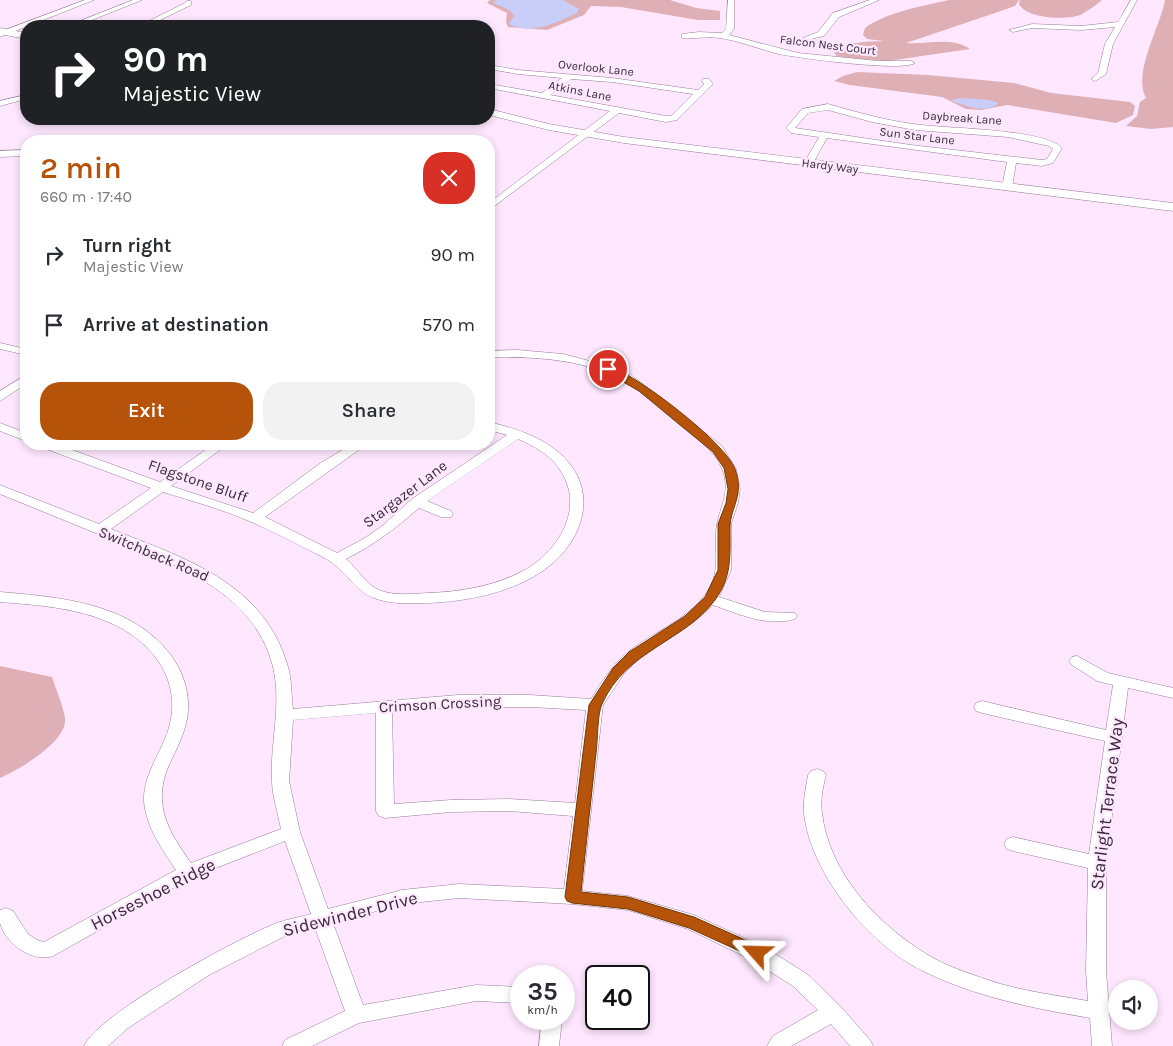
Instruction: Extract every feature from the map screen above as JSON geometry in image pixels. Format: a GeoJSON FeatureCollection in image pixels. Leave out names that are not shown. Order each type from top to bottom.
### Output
{"type":"FeatureCollection","features":[{"type":"Feature","properties":{"kind":"main road"},"geometry":{"type":"LineString","coordinates":[[4,32],[20,32]]}},
{"type":"Feature","properties":{"kind":"main road"},"geometry":{"type":"LineString","coordinates":[[4,32],[20,35]]}},
{"type":"Feature","properties":{"kind":"main road","name":"Hardy Way"},"geometry":{"type":"LineString","coordinates":[[495,108],[589,132]]}},
{"type":"Feature","properties":{"kind":"main road","name":"Hardy Way"},"geometry":{"type":"LineString","coordinates":[[495,113],[676,148],[1173,200]]}},
{"type":"Feature","properties":{"kind":"main road","name":"Hardy Way"},"geometry":{"type":"LineString","coordinates":[[1008,184],[1173,207]]}},
{"type":"Feature","properties":{"kind":"street"},"geometry":{"type":"LineString","coordinates":[[38,20],[91,0]]}},
{"type":"Feature","properties":{"kind":"street"},"geometry":{"type":"LineString","coordinates":[[92,20],[139,0]]}},
{"type":"Feature","properties":{"kind":"street"},"geometry":{"type":"LineString","coordinates":[[724,36],[730,29],[731,0]]}},
{"type":"Feature","properties":{"kind":"street"},"geometry":{"type":"LineString","coordinates":[[807,38],[822,34],[836,16],[876,0]]}},
{"type":"Feature","properties":{"kind":"street"},"geometry":{"type":"LineString","coordinates":[[1095,79],[1102,74],[1109,44],[1134,0]]}},
{"type":"Feature","properties":{"kind":"street"},"geometry":{"type":"LineString","coordinates":[[156,20],[189,4],[186,1]]}},
{"type":"Feature","properties":{"kind":"street"},"geometry":{"type":"LineString","coordinates":[[77,6],[112,11]]}},
{"type":"Feature","properties":{"kind":"street"},"geometry":{"type":"LineString","coordinates":[[1013,30],[1032,26],[1081,28],[1120,24]]}},
{"type":"Feature","properties":{"kind":"street"},"geometry":{"type":"LineString","coordinates":[[4,32],[20,26]]}},
{"type":"Feature","properties":{"kind":"street","name":"Falcon Nest Court"},"geometry":{"type":"LineString","coordinates":[[685,36],[693,34],[724,36],[792,54],[894,64],[910,63]]}},
{"type":"Feature","properties":{"kind":"street","name":"Overlook Lane"},"geometry":{"type":"LineString","coordinates":[[495,68],[518,72],[571,75],[700,93]]}},
{"type":"Feature","properties":{"kind":"street"},"geometry":{"type":"LineString","coordinates":[[542,97],[571,75]]}},
{"type":"Feature","properties":{"kind":"street"},"geometry":{"type":"LineString","coordinates":[[700,93],[710,84],[706,80]]}},
{"type":"Feature","properties":{"kind":"street","name":"Atkins Lane"},"geometry":{"type":"LineString","coordinates":[[495,87],[666,119],[674,118],[700,93]]}},
{"type":"Feature","properties":{"kind":"street"},"geometry":{"type":"LineString","coordinates":[[0,104],[20,98]]}},
{"type":"Feature","properties":{"kind":"street","name":"Daybreak Lane"},"geometry":{"type":"LineString","coordinates":[[790,128],[805,110],[813,108],[839,109],[876,132],[928,130],[981,144],[1052,144],[1058,148],[1050,161],[1042,163]]}},
{"type":"Feature","properties":{"kind":"street"},"geometry":{"type":"LineString","coordinates":[[495,202],[616,111]]}},
{"type":"Feature","properties":{"kind":"street","name":"Sun Star Lane"},"geometry":{"type":"LineString","coordinates":[[790,128],[794,131],[824,136],[876,132],[981,144],[1012,160],[1042,163]]}},
{"type":"Feature","properties":{"kind":"street"},"geometry":{"type":"LineString","coordinates":[[810,161],[824,136]]}},
{"type":"Feature","properties":{"kind":"street"},"geometry":{"type":"LineString","coordinates":[[0,154],[20,153]]}},
{"type":"Feature","properties":{"kind":"street"},"geometry":{"type":"LineString","coordinates":[[1008,184],[1012,160]]}},
{"type":"Feature","properties":{"kind":"street"},"geometry":{"type":"LineString","coordinates":[[495,197],[499,198]]}},
{"type":"Feature","properties":{"kind":"street"},"geometry":{"type":"LineString","coordinates":[[0,346],[20,351]]}},
{"type":"Feature","properties":{"kind":"street"},"geometry":{"type":"LineString","coordinates":[[495,354],[517,353],[563,357],[608,369],[643,388],[716,449],[730,468],[733,489],[731,503],[724,524],[724,570],[718,586],[710,599],[690,618],[634,655],[617,671],[595,705],[572,897]]}},
{"type":"Feature","properties":{"kind":"street"},"geometry":{"type":"LineString","coordinates":[[0,397],[20,383]]}},
{"type":"Feature","properties":{"kind":"street"},"geometry":{"type":"LineString","coordinates":[[0,427],[20,435]]}},
{"type":"Feature","properties":{"kind":"street"},"geometry":{"type":"LineString","coordinates":[[336,559],[359,584],[371,593],[385,597],[400,598],[481,590],[528,574],[558,552],[567,540],[578,506],[578,490],[572,476],[548,450],[516,434],[495,428]]}},
{"type":"Feature","properties":{"kind":"street","name":"Stargazer Lane"},"geometry":{"type":"LineString","coordinates":[[495,448],[516,434]]}},
{"type":"Feature","properties":{"kind":"street","name":"Flagstone Bluff"},"geometry":{"type":"LineString","coordinates":[[77,450],[161,486],[254,518],[336,559]]}},
{"type":"Feature","properties":{"kind":"street"},"geometry":{"type":"LineString","coordinates":[[100,530],[213,450]]}},
{"type":"Feature","properties":{"kind":"street"},"geometry":{"type":"LineString","coordinates":[[254,518],[327,465],[351,450]]}},
{"type":"Feature","properties":{"kind":"street","name":"Stargazer Lane"},"geometry":{"type":"LineString","coordinates":[[336,559],[381,533],[417,502],[493,450]]}},
{"type":"Feature","properties":{"kind":"street","name":"Switchback Road"},"geometry":{"type":"LineString","coordinates":[[0,490],[176,560],[210,577],[237,597],[255,615],[269,636],[281,668],[286,715],[280,781],[291,832],[356,1015]]}},
{"type":"Feature","properties":{"kind":"street"},"geometry":{"type":"LineString","coordinates":[[417,502],[446,514]]}},
{"type":"Feature","properties":{"kind":"street"},"geometry":{"type":"LineString","coordinates":[[0,597],[56,603],[90,611],[128,625],[146,637],[162,652],[174,673],[179,694],[178,720],[155,776],[153,800],[156,821],[168,843],[188,872]]}},
{"type":"Feature","properties":{"kind":"street"},"geometry":{"type":"LineString","coordinates":[[710,599],[764,616],[790,616]]}},
{"type":"Feature","properties":{"kind":"street"},"geometry":{"type":"LineString","coordinates":[[1077,661],[1103,678],[1173,693]]}},
{"type":"Feature","properties":{"kind":"street","name":"Starlight Terrace Way"},"geometry":{"type":"LineString","coordinates":[[1102,1046],[1098,1011],[1096,863],[1121,682]]}},
{"type":"Feature","properties":{"kind":"street","name":"Crimson Crossing"},"geometry":{"type":"LineString","coordinates":[[286,715],[467,701],[530,701],[595,705]]}},
{"type":"Feature","properties":{"kind":"street"},"geometry":{"type":"LineString","coordinates":[[384,707],[385,811],[451,806],[582,810]]}},
{"type":"Feature","properties":{"kind":"street"},"geometry":{"type":"LineString","coordinates":[[982,707],[1113,737]]}},
{"type":"Feature","properties":{"kind":"street"},"geometry":{"type":"LineString","coordinates":[[816,775],[813,812],[819,843],[834,875],[851,900],[901,948],[934,968],[1000,991],[1098,1011]]}},
{"type":"Feature","properties":{"kind":"street","name":"Horseshoe Ridge"},"geometry":{"type":"LineString","coordinates":[[6,916],[22,942],[34,948],[46,950],[188,872],[291,832]]}},
{"type":"Feature","properties":{"kind":"street"},"geometry":{"type":"LineString","coordinates":[[1013,844],[1096,863]]}},
{"type":"Feature","properties":{"kind":"street","name":"Sidewinder Drive"},"geometry":{"type":"LineString","coordinates":[[94,1046],[121,1022],[202,969],[282,928],[402,897],[459,891],[572,897],[628,903],[694,923],[757,953],[800,980],[833,1012],[863,1046]]}},
{"type":"Feature","properties":{"kind":"street"},"geometry":{"type":"LineString","coordinates":[[292,1046],[356,1015],[476,994],[510,995]]}},
{"type":"Feature","properties":{"kind":"street"},"geometry":{"type":"LineString","coordinates":[[777,1046],[786,1038],[833,1012]]}},
{"type":"Feature","properties":{"kind":"street"},"geometry":{"type":"LineString","coordinates":[[550,1046],[551,1030]]}},
{"type":"Feature","properties":{"kind":"shaded area"},"geometry":{"type":"Polygon","coordinates":[[[490,0],[670,0],[696,8],[720,11],[720,20],[698,20],[621,7],[591,6],[584,15],[547,30],[508,27],[506,22],[507,13],[487,3],[490,0]]]}},
{"type":"Feature","properties":{"kind":"shaded area"},"geometry":{"type":"Polygon","coordinates":[[[949,0],[1019,0],[1015,6],[906,43],[947,42],[963,45],[970,49],[888,61],[849,58],[837,56],[834,53],[838,49],[850,44],[884,41],[867,39],[863,35],[865,28],[874,22],[905,10],[949,0]]]}},
{"type":"Feature","properties":{"kind":"shaded area"},"geometry":{"type":"Polygon","coordinates":[[[1020,0],[1102,0],[1082,14],[1068,18],[1058,18],[1030,13],[1019,4],[1020,0]]]}},
{"type":"Feature","properties":{"kind":"shaded area"},"geometry":{"type":"Polygon","coordinates":[[[1165,0],[1173,0],[1173,127],[1151,129],[1126,126],[1137,116],[1140,102],[1146,98],[1142,76],[1165,0]]]}},
{"type":"Feature","properties":{"kind":"shaded area"},"geometry":{"type":"Polygon","coordinates":[[[857,72],[928,75],[1014,83],[1051,93],[1130,102],[1135,106],[1133,115],[1116,123],[1007,105],[981,110],[966,109],[942,97],[850,85],[834,81],[857,72]]]}},
{"type":"Feature","properties":{"kind":"shaded area"},"geometry":{"type":"Polygon","coordinates":[[[0,666],[52,677],[65,718],[64,727],[59,736],[50,745],[29,762],[0,778],[0,666]]]}},
{"type":"Feature","properties":{"kind":"water"},"geometry":{"type":"Polygon","coordinates":[[[497,0],[563,0],[579,9],[577,13],[552,24],[526,29],[509,24],[514,16],[508,9],[493,2],[497,0]]]}},
{"type":"Feature","properties":{"kind":"water"},"geometry":{"type":"Polygon","coordinates":[[[961,98],[989,100],[999,103],[993,107],[981,109],[950,100],[961,98]]]}},
{"type":"Feature","properties":{"kind":"route"},"geometry":{"type":"LineString","coordinates":[[608,369],[643,388],[716,449],[730,468],[733,489],[731,503],[724,524],[724,570],[718,586],[710,599],[690,618],[634,655],[617,671],[595,705],[572,897],[628,903],[694,923],[757,953]]}}]}
